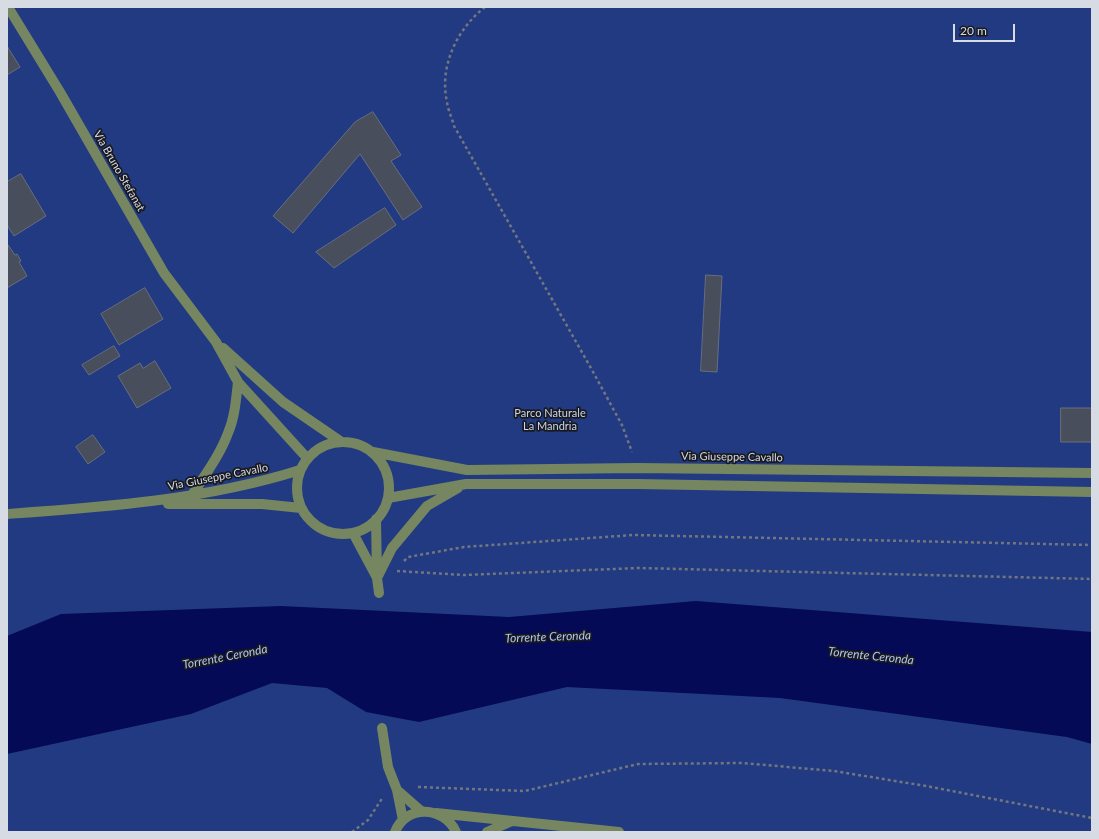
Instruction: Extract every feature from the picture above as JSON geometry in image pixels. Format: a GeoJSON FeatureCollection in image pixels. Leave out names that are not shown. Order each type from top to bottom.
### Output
{"type":"FeatureCollection","features":[{"type":"Feature","properties":{"kind":"street","name":"Via Bruno Stefanat"},"geometry":{"type":"LineString","coordinates":[[8,7],[60,92],[164,274],[216,342],[238,382],[307,458]]}},
{"type":"Feature","properties":{"kind":"street","name":"Via Bruno Stefanat"},"geometry":{"type":"LineString","coordinates":[[216,342],[283,402],[340,441]]}},
{"type":"Feature","properties":{"kind":"street"},"geometry":{"type":"LineString","coordinates":[[192,495],[217,456],[228,433],[235,410],[238,382]]}},
{"type":"Feature","properties":{"kind":"street"},"geometry":{"type":"LineString","coordinates":[[340,441],[352,442],[373,452],[381,462],[389,485],[388,498],[384,509],[376,519],[366,528],[353,533],[337,534],[323,530],[310,521],[301,508],[297,496],[296,483],[300,470],[307,458],[316,450],[328,444],[340,441]]}},
{"type":"Feature","properties":{"kind":"street","name":"Via Giuseppe Cavallo"},"geometry":{"type":"LineString","coordinates":[[373,452],[467,470],[637,468],[1092,473]]}},
{"type":"Feature","properties":{"kind":"street","name":"Via Giuseppe Cavallo"},"geometry":{"type":"LineString","coordinates":[[7,514],[140,503],[263,482],[300,470]]}},
{"type":"Feature","properties":{"kind":"street"},"geometry":{"type":"LineString","coordinates":[[388,498],[466,484],[638,484],[1092,492]]}},
{"type":"Feature","properties":{"kind":"street"},"geometry":{"type":"LineString","coordinates":[[377,578],[392,548],[427,506],[466,484]]}},
{"type":"Feature","properties":{"kind":"street","name":"Via Giuseppe Cavallo"},"geometry":{"type":"LineString","coordinates":[[140,503],[262,504],[301,508]]}},
{"type":"Feature","properties":{"kind":"street"},"geometry":{"type":"LineString","coordinates":[[376,519],[377,578],[379,593]]}},
{"type":"Feature","properties":{"kind":"street"},"geometry":{"type":"LineString","coordinates":[[353,533],[377,578]]}},
{"type":"Feature","properties":{"kind":"street"},"geometry":{"type":"LineString","coordinates":[[382,728],[388,767],[397,790],[403,820]]}},
{"type":"Feature","properties":{"kind":"street"},"geometry":{"type":"LineString","coordinates":[[397,790],[421,811],[514,820],[541,825],[619,832]]}},
{"type":"Feature","properties":{"kind":"street"},"geometry":{"type":"LineString","coordinates":[[395,832],[403,820],[421,811]]}},
{"type":"Feature","properties":{"kind":"street"},"geometry":{"type":"LineString","coordinates":[[436,813],[446,818],[456,832]]}},
{"type":"Feature","properties":{"kind":"street"},"geometry":{"type":"LineString","coordinates":[[487,832],[514,820]]}},
{"type":"Feature","properties":{"kind":"path"},"geometry":{"type":"LineString","coordinates":[[485,7],[473,17],[458,36],[450,56],[445,77],[446,102],[454,126],[622,425],[637,468]]}},
{"type":"Feature","properties":{"kind":"path"},"geometry":{"type":"LineString","coordinates":[[403,562],[408,557],[464,547],[633,535],[1092,544]]}},
{"type":"Feature","properties":{"kind":"path"},"geometry":{"type":"LineString","coordinates":[[398,566],[393,571],[464,575],[638,568],[1092,579]]}},
{"type":"Feature","properties":{"kind":"path"},"geometry":{"type":"LineString","coordinates":[[352,832],[368,820],[382,797],[397,790],[421,787],[525,791],[638,764],[742,763],[842,772],[926,786],[1092,818]]}},
{"type":"Feature","properties":{"kind":"green space","name":"Parco Naturale La Mandria"},"geometry":{"type":"Polygon","coordinates":[[[7,7],[1092,7],[1092,832],[7,832],[7,7]]]}},
{"type":"Feature","properties":{"kind":"water","name":"Torrente Ceronda"},"geometry":{"type":"Polygon","coordinates":[[[696,601],[1092,632],[1092,744],[1067,737],[780,698],[567,687],[419,722],[366,712],[327,688],[272,683],[191,714],[7,754],[7,636],[61,614],[281,606],[509,617],[696,601]]]}},
{"type":"Feature","properties":{"kind":"building"},"geometry":{"type":"Polygon","coordinates":[[[7,46],[20,67],[7,75],[7,46]]]}},
{"type":"Feature","properties":{"kind":"building"},"geometry":{"type":"Polygon","coordinates":[[[373,112],[401,155],[391,161],[422,207],[403,220],[360,154],[293,233],[273,216],[355,122],[373,112]]]}},
{"type":"Feature","properties":{"kind":"building"},"geometry":{"type":"Polygon","coordinates":[[[21,174],[46,216],[14,236],[7,225],[7,182],[21,174]]]}},
{"type":"Feature","properties":{"kind":"building"},"geometry":{"type":"Polygon","coordinates":[[[385,208],[396,225],[334,268],[316,252],[385,208]]]}},
{"type":"Feature","properties":{"kind":"building"},"geometry":{"type":"Polygon","coordinates":[[[8,245],[15,255],[17,254],[21,261],[19,262],[27,276],[7,288],[8,245]]]}},
{"type":"Feature","properties":{"kind":"building"},"geometry":{"type":"Polygon","coordinates":[[[706,275],[722,276],[717,372],[701,371],[706,275]]]}},
{"type":"Feature","properties":{"kind":"building"},"geometry":{"type":"Polygon","coordinates":[[[145,288],[163,319],[119,345],[101,314],[145,288]]]}},
{"type":"Feature","properties":{"kind":"building"},"geometry":{"type":"Polygon","coordinates":[[[114,346],[120,356],[89,375],[82,365],[114,346]]]}},
{"type":"Feature","properties":{"kind":"building"},"geometry":{"type":"Polygon","coordinates":[[[155,361],[171,388],[137,408],[118,376],[140,363],[143,368],[155,361]]]}},
{"type":"Feature","properties":{"kind":"building"},"geometry":{"type":"Polygon","coordinates":[[[1061,408],[1092,408],[1092,442],[1061,442],[1061,408]]]}},
{"type":"Feature","properties":{"kind":"building"},"geometry":{"type":"Polygon","coordinates":[[[93,435],[105,452],[88,464],[76,447],[93,435]]]}}]}
